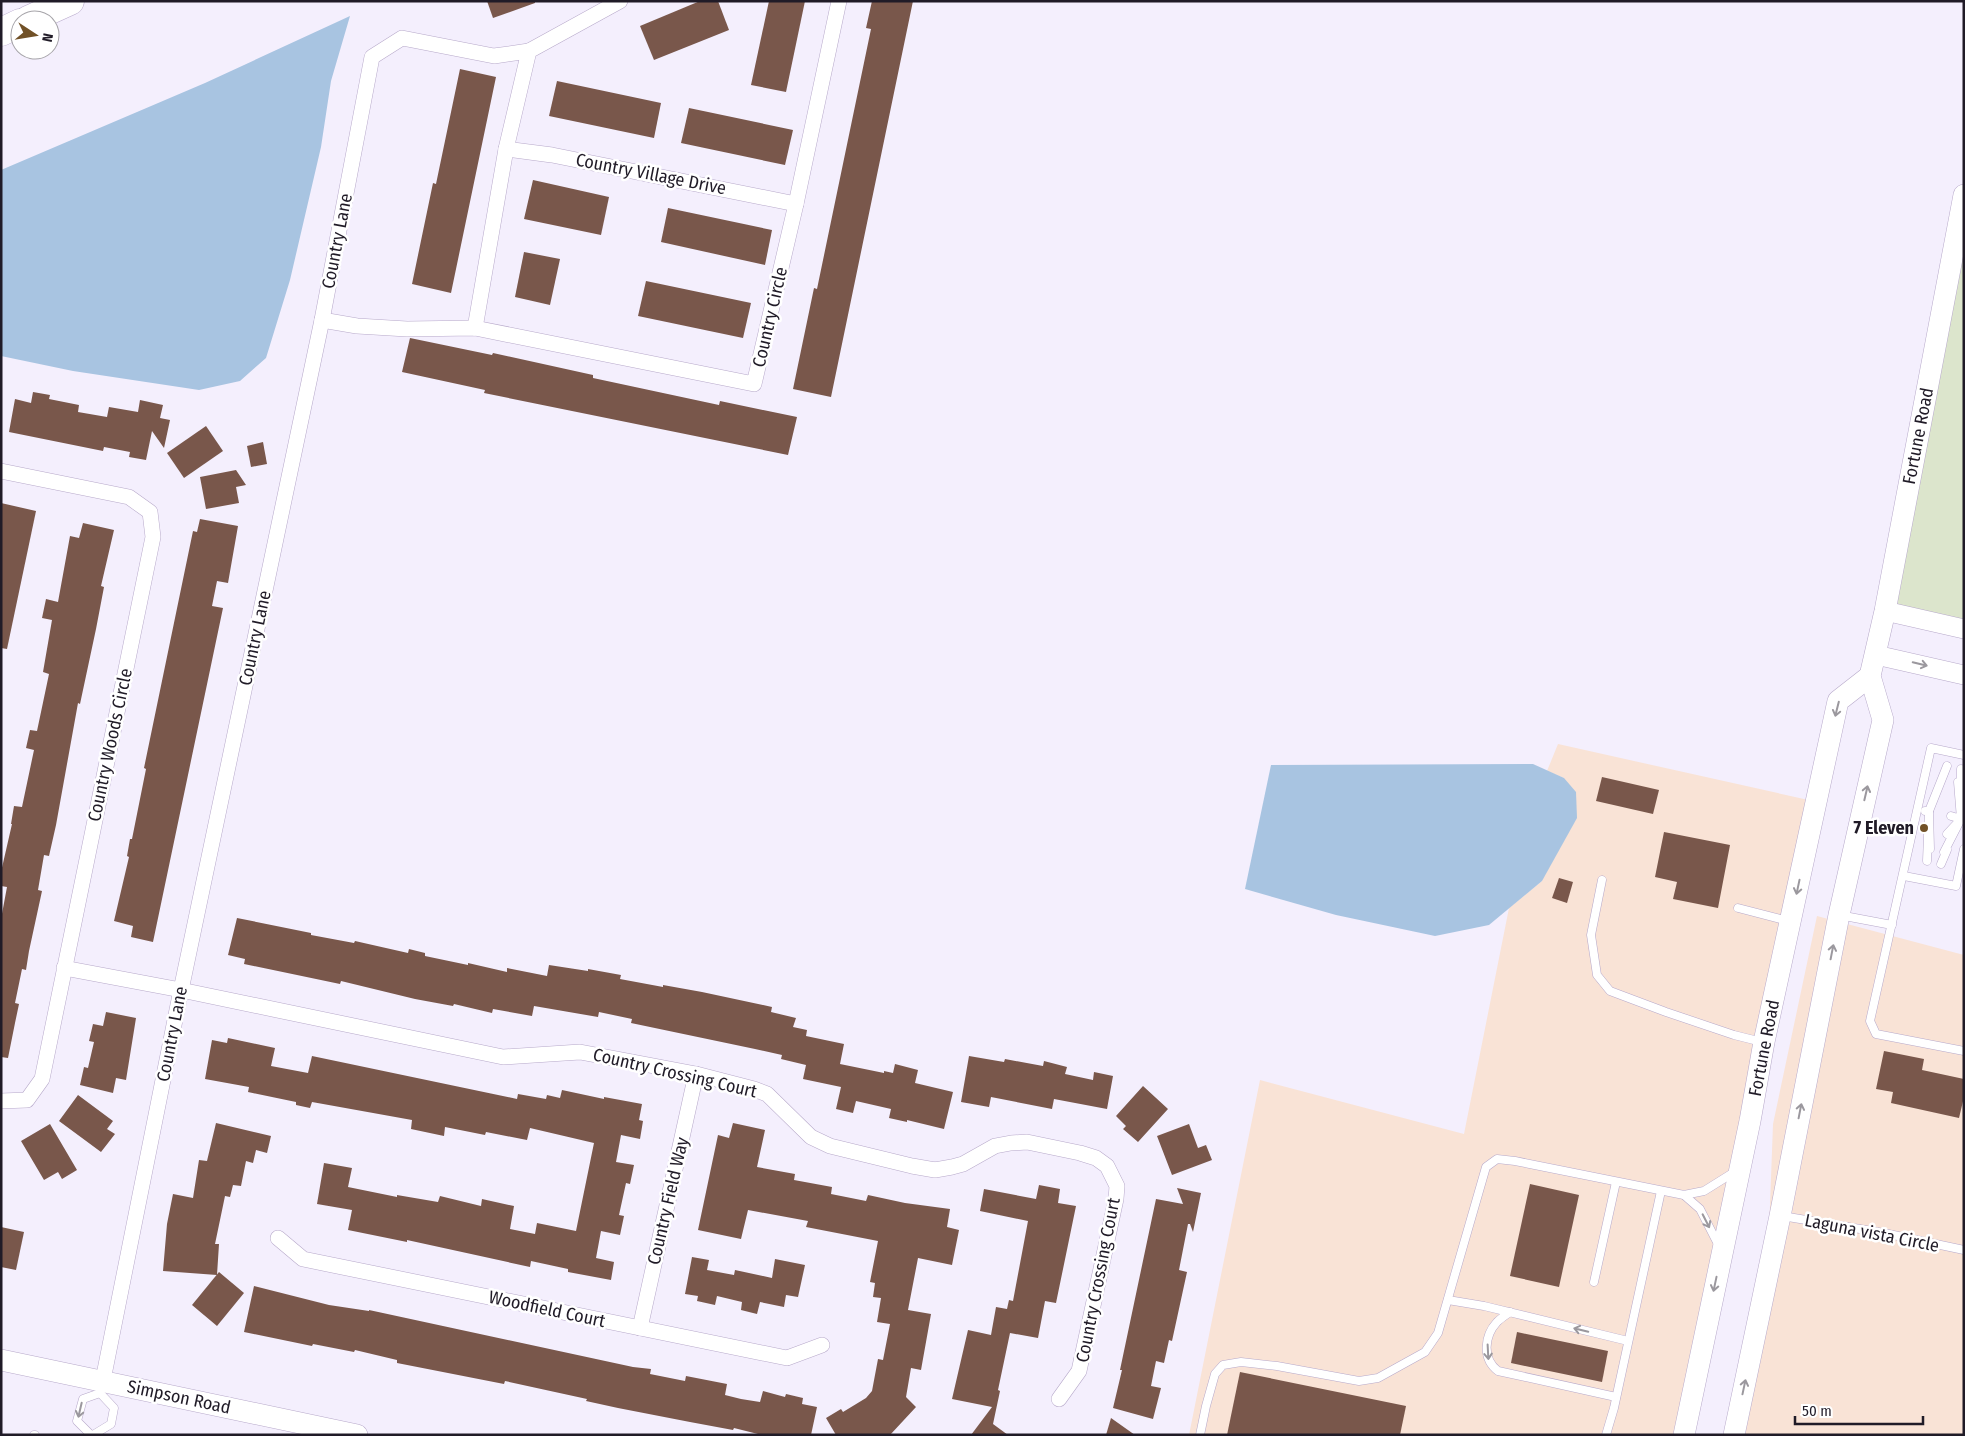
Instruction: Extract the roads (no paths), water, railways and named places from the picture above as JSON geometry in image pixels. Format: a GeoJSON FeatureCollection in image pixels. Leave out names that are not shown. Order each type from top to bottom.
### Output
{"type":"FeatureCollection","features":[{"type":"Feature","properties":{"kind":"highway"},"geometry":{"type":"LineString","coordinates":[[50,10],[70,1]]}},
{"type":"Feature","properties":{"kind":"main road","name":"Fortune Road"},"geometry":{"type":"LineString","coordinates":[[1684,1435],[1740,1169],[1764,1042],[1838,701],[1870,676],[1876,654],[1964,195]]}},
{"type":"Feature","properties":{"kind":"main road"},"geometry":{"type":"LineString","coordinates":[[1734,1435],[1780,1216],[1839,915],[1883,720],[1870,676]]}},
{"type":"Feature","properties":{"kind":"main road","name":"Simpson Road"},"geometry":{"type":"LineString","coordinates":[[1,1360],[102,1387],[335,1433],[357,1435]]}},
{"type":"Feature","properties":{"kind":"street"},"geometry":{"type":"LineString","coordinates":[[475,328],[506,149],[529,51],[620,1]]}},
{"type":"Feature","properties":{"kind":"street","name":"Country Circle"},"geometry":{"type":"LineString","coordinates":[[322,320],[357,326],[407,329],[475,328],[754,384],[796,204],[839,1]]}},
{"type":"Feature","properties":{"kind":"street","name":"Country Lane"},"geometry":{"type":"LineString","coordinates":[[102,1387],[181,990],[322,320],[372,57],[402,38],[494,56],[529,51]]}},
{"type":"Feature","properties":{"kind":"street","name":"Country Village Drive"},"geometry":{"type":"LineString","coordinates":[[506,149],[552,155],[796,204]]}},
{"type":"Feature","properties":{"kind":"street","name":"Country Woods Circle"},"geometry":{"type":"LineString","coordinates":[[1,471],[129,497],[150,512],[153,537],[42,1079],[27,1100],[1,1102]]}},
{"type":"Feature","properties":{"kind":"street"},"geometry":{"type":"LineString","coordinates":[[1885,611],[1964,629]]}},
{"type":"Feature","properties":{"kind":"street"},"geometry":{"type":"LineString","coordinates":[[1876,654],[1964,675]]}},
{"type":"Feature","properties":{"kind":"street","name":"Country Crossing Court"},"geometry":{"type":"LineString","coordinates":[[64,968],[181,990],[503,1057],[580,1052],[696,1074],[767,1094],[812,1137],[830,1146],[912,1166],[936,1170],[952,1167],[963,1164],[995,1146],[1026,1142],[1080,1152],[1096,1158],[1108,1166],[1117,1186],[1116,1199],[1079,1371],[1060,1399]]}},
{"type":"Feature","properties":{"kind":"street","name":"Country Field Way"},"geometry":{"type":"LineString","coordinates":[[640,1328],[696,1074]]}},
{"type":"Feature","properties":{"kind":"street","name":"Woodfield Court"},"geometry":{"type":"LineString","coordinates":[[278,1238],[303,1259],[787,1358],[822,1345]]}},
{"type":"Feature","properties":{"kind":"lane"},"geometry":{"type":"LineString","coordinates":[[1964,754],[1931,748],[1904,876],[1870,1021],[1876,1034],[1964,1051]]}},
{"type":"Feature","properties":{"kind":"lane"},"geometry":{"type":"LineString","coordinates":[[1927,861],[1933,812],[1947,766]]}},
{"type":"Feature","properties":{"kind":"lane"},"geometry":{"type":"LineString","coordinates":[[1941,864],[1962,820],[1961,769]]}},
{"type":"Feature","properties":{"kind":"lane"},"geometry":{"type":"LineString","coordinates":[[1930,849],[1933,812],[1944,779]]}},
{"type":"Feature","properties":{"kind":"lane"},"geometry":{"type":"LineString","coordinates":[[1944,852],[1962,820],[1958,782]]}},
{"type":"Feature","properties":{"kind":"lane"},"geometry":{"type":"LineString","coordinates":[[1934,831],[1933,812],[1941,796]]}},
{"type":"Feature","properties":{"kind":"lane"},"geometry":{"type":"LineString","coordinates":[[1954,799],[1962,820]]}},
{"type":"Feature","properties":{"kind":"lane"},"geometry":{"type":"LineString","coordinates":[[1918,809],[1933,812]]}},
{"type":"Feature","properties":{"kind":"lane"},"geometry":{"type":"LineString","coordinates":[[1951,816],[1962,820]]}},
{"type":"Feature","properties":{"kind":"lane"},"geometry":{"type":"LineString","coordinates":[[1947,834],[1962,820]]}},
{"type":"Feature","properties":{"kind":"lane"},"geometry":{"type":"LineString","coordinates":[[1904,876],[1956,886],[1964,849]]}},
{"type":"Feature","properties":{"kind":"lane"},"geometry":{"type":"LineString","coordinates":[[1602,880],[1591,935],[1597,975],[1610,991],[1734,1035],[1764,1042]]}},
{"type":"Feature","properties":{"kind":"lane"},"geometry":{"type":"LineString","coordinates":[[1738,908],[1790,922]]}},
{"type":"Feature","properties":{"kind":"lane"},"geometry":{"type":"LineString","coordinates":[[1839,915],[1892,925]]}},
{"type":"Feature","properties":{"kind":"lane"},"geometry":{"type":"LineString","coordinates":[[1200,1435],[1206,1406],[1216,1374],[1223,1366],[1241,1362],[1277,1366],[1359,1381],[1378,1378],[1425,1352],[1438,1333],[1486,1167],[1497,1159],[1684,1195],[1704,1191],[1740,1169]]}},
{"type":"Feature","properties":{"kind":"lane"},"geometry":{"type":"LineString","coordinates":[[1594,1282],[1616,1182]]}},
{"type":"Feature","properties":{"kind":"lane"},"geometry":{"type":"LineString","coordinates":[[1606,1435],[1661,1191]]}},
{"type":"Feature","properties":{"kind":"lane"},"geometry":{"type":"LineString","coordinates":[[1684,1195],[1700,1209],[1722,1253]]}},
{"type":"Feature","properties":{"kind":"lane","name":"Laguna vista Circle"},"geometry":{"type":"LineString","coordinates":[[1780,1216],[1884,1233],[1964,1250]]}},
{"type":"Feature","properties":{"kind":"lane"},"geometry":{"type":"LineString","coordinates":[[1448,1300],[1510,1312],[1628,1341]]}},
{"type":"Feature","properties":{"kind":"lane"},"geometry":{"type":"LineString","coordinates":[[1510,1312],[1498,1322],[1489,1335],[1486,1355],[1490,1365],[1498,1371],[1616,1397]]}},
{"type":"Feature","properties":{"kind":"lane"},"geometry":{"type":"LineString","coordinates":[[102,1387],[114,1408],[111,1424],[92,1435],[77,1421],[82,1399],[102,1387]]}},
{"type":"Feature","properties":{"kind":"water"},"geometry":{"type":"Polygon","coordinates":[[[350,16],[331,81],[321,147],[290,280],[266,358],[240,381],[199,390],[73,371],[1,356],[1,170],[205,83],[350,16]]]}},
{"type":"Feature","properties":{"kind":"water"},"geometry":{"type":"Polygon","coordinates":[[[1533,764],[1564,778],[1576,792],[1577,818],[1542,881],[1489,925],[1435,936],[1336,915],[1245,889],[1271,765],[1533,764]]]}},
{"type":"Feature","properties":{"kind":"place","name":"7 Eleven"},"geometry":{"type":"Point","coordinates":[1924,828]}}]}
